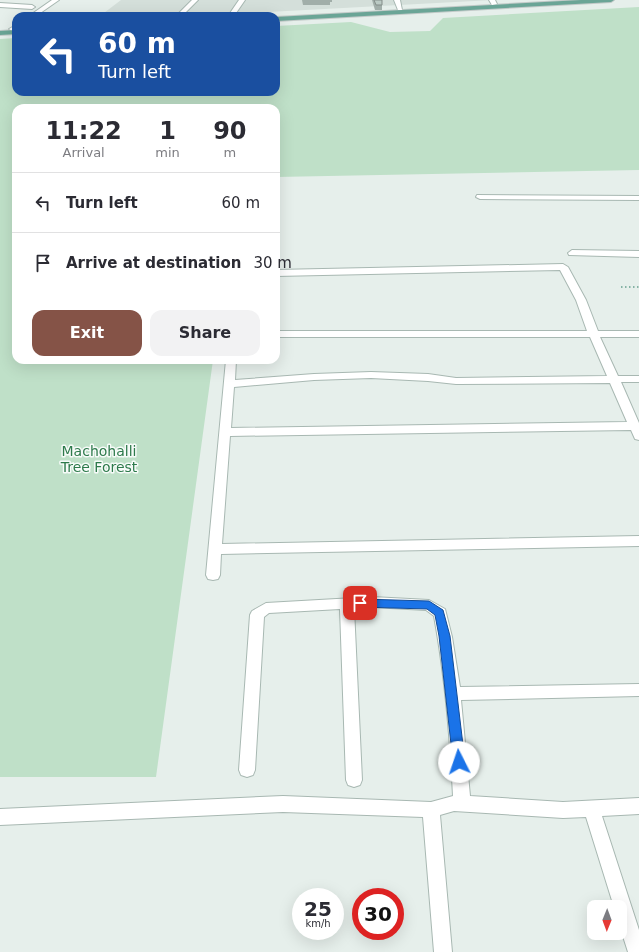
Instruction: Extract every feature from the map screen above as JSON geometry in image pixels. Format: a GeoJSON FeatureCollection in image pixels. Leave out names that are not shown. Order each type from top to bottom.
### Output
{"type":"FeatureCollection","features":[{"type":"Feature","properties":{"kind":"main road"},"geometry":{"type":"LineString","coordinates":[[280,18],[493,2],[563,0]]}},
{"type":"Feature","properties":{"kind":"main road"},"geometry":{"type":"LineString","coordinates":[[280,18],[611,0]]}},
{"type":"Feature","properties":{"kind":"main road"},"geometry":{"type":"LineString","coordinates":[[0,31],[12,29]]}},
{"type":"Feature","properties":{"kind":"street"},"geometry":{"type":"LineString","coordinates":[[38,12],[56,0]]}},
{"type":"Feature","properties":{"kind":"street"},"geometry":{"type":"LineString","coordinates":[[183,12],[195,0]]}},
{"type":"Feature","properties":{"kind":"street"},"geometry":{"type":"LineString","coordinates":[[234,12],[242,0]]}},
{"type":"Feature","properties":{"kind":"street"},"geometry":{"type":"LineString","coordinates":[[397,0],[400,9]]}},
{"type":"Feature","properties":{"kind":"street"},"geometry":{"type":"LineString","coordinates":[[0,6],[32,7]]}},
{"type":"Feature","properties":{"kind":"street"},"geometry":{"type":"LineString","coordinates":[[480,198],[639,198]]}},
{"type":"Feature","properties":{"kind":"street"},"geometry":{"type":"LineString","coordinates":[[572,253],[639,254]]}},
{"type":"Feature","properties":{"kind":"street"},"geometry":{"type":"LineString","coordinates":[[225,432],[637,431],[594,334],[581,300],[563,267],[280,273]]}},
{"type":"Feature","properties":{"kind":"street"},"geometry":{"type":"LineString","coordinates":[[280,334],[639,334]]}},
{"type":"Feature","properties":{"kind":"street"},"geometry":{"type":"LineString","coordinates":[[213,575],[230,364]]}},
{"type":"Feature","properties":{"kind":"street"},"geometry":{"type":"LineString","coordinates":[[229,384],[296,378],[346,376],[428,377],[456,381],[639,379]]}},
{"type":"Feature","properties":{"kind":"street"},"geometry":{"type":"LineString","coordinates":[[215,549],[639,541]]}},
{"type":"Feature","properties":{"kind":"street"},"geometry":{"type":"LineString","coordinates":[[247,770],[257,615],[266,608],[372,602],[429,605],[440,613],[445,636],[457,734],[462,804]]}},
{"type":"Feature","properties":{"kind":"street"},"geometry":{"type":"LineString","coordinates":[[347,604],[354,780]]}},
{"type":"Feature","properties":{"kind":"street"},"geometry":{"type":"LineString","coordinates":[[452,694],[639,690]]}},
{"type":"Feature","properties":{"kind":"street"},"geometry":{"type":"LineString","coordinates":[[0,817],[283,804],[430,810],[454,803],[563,810],[639,806]]}},
{"type":"Feature","properties":{"kind":"street"},"geometry":{"type":"LineString","coordinates":[[592,809],[638,952]]}},
{"type":"Feature","properties":{"kind":"street"},"geometry":{"type":"LineString","coordinates":[[430,810],[443,952]]}},
{"type":"Feature","properties":{"kind":"path"},"geometry":{"type":"LineString","coordinates":[[620,287],[639,287]]}},
{"type":"Feature","properties":{"kind":"shaded area"},"geometry":{"type":"Polygon","coordinates":[[[121,0],[493,0],[266,12],[105,12],[121,0]]]}},
{"type":"Feature","properties":{"kind":"green space","name":"Machohalli Tree Forest"},"geometry":{"type":"Polygon","coordinates":[[[639,7],[639,170],[280,177],[280,104],[12,104],[12,364],[212,364],[156,777],[0,777],[0,39],[12,38],[12,96],[280,96],[280,26],[351,22],[390,32],[430,31],[443,18],[639,7]]]}},
{"type":"Feature","properties":{"kind":"building"},"geometry":{"type":"Polygon","coordinates":[[[374,0],[382,0],[382,5],[376,5],[374,0]]]}},
{"type":"Feature","properties":{"kind":"route"},"geometry":{"type":"LineString","coordinates":[[360,603],[372,602],[429,605],[440,613],[445,636],[459,762]]}}]}
